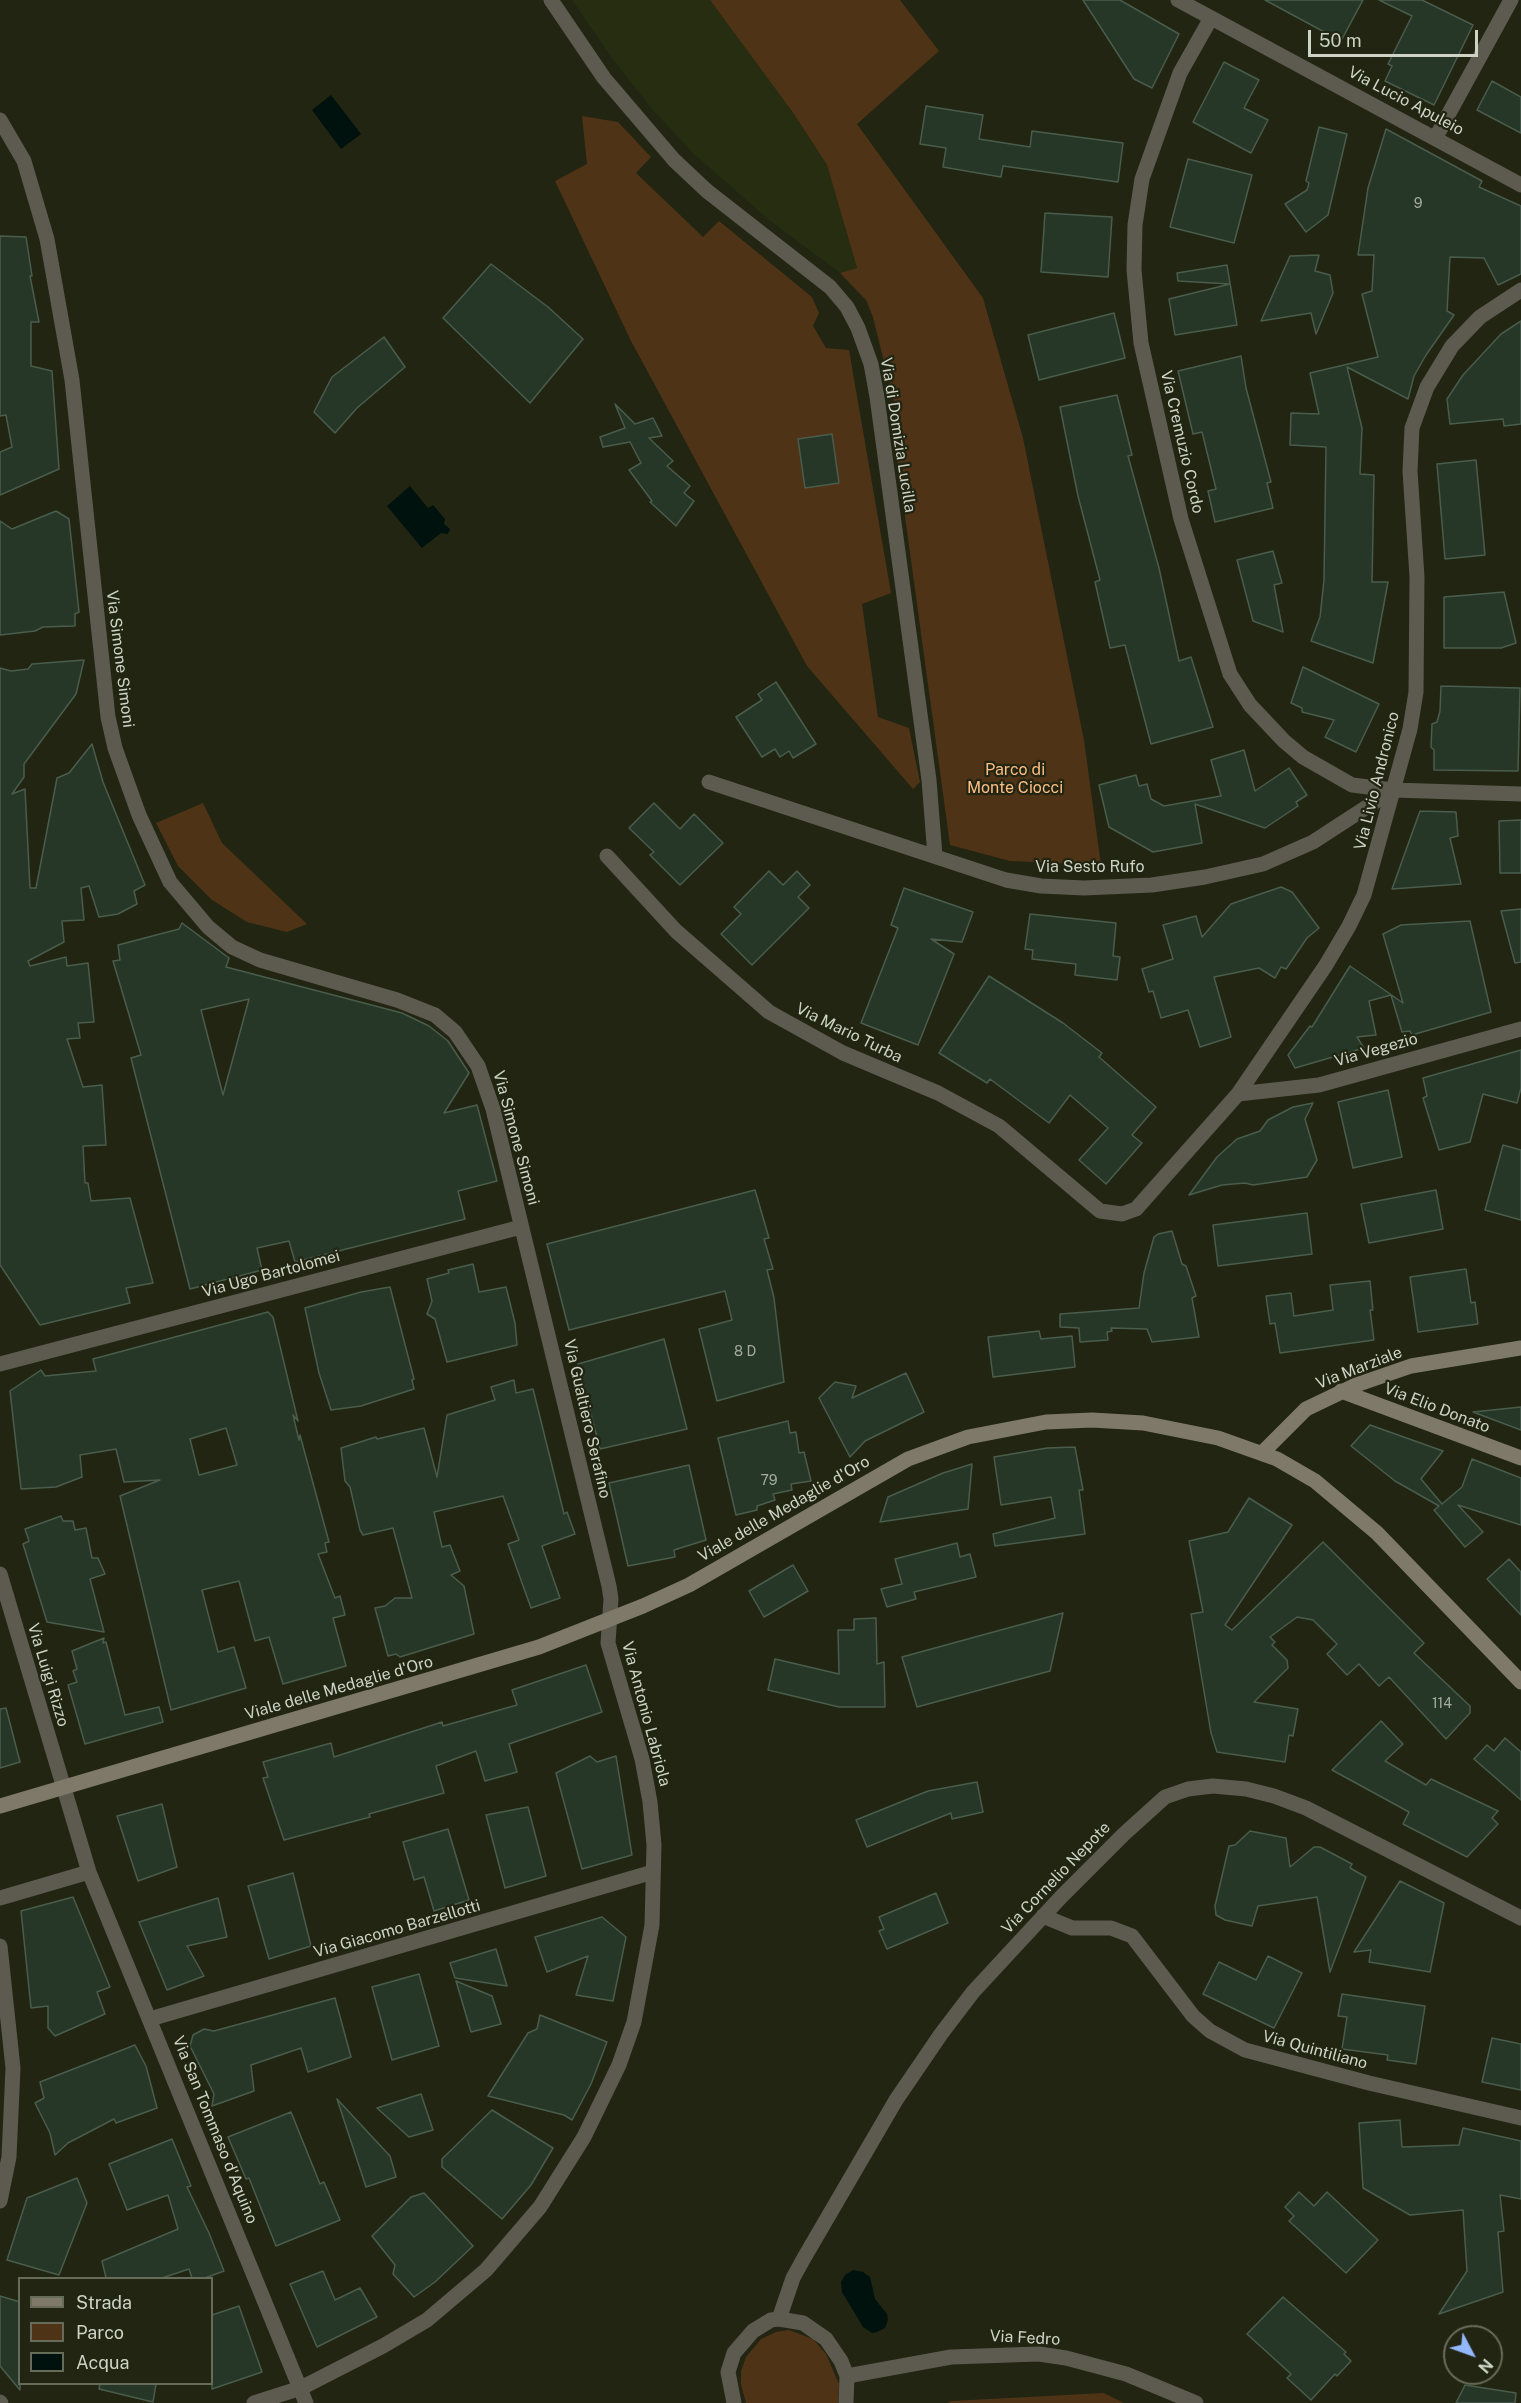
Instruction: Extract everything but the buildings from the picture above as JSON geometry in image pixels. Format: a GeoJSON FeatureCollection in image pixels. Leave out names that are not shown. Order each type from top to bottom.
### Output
{"type":"FeatureCollection","features":[{"type":"Feature","properties":{"kind":"main road","name":"Via Marziale"},"geometry":{"type":"LineString","coordinates":[[1263,1452],[1296,1417],[1341,1391],[1411,1366],[1521,1348]]}},
{"type":"Feature","properties":{"kind":"main road","name":"Via Elio Donato"},"geometry":{"type":"LineString","coordinates":[[1341,1391],[1521,1458]]}},
{"type":"Feature","properties":{"kind":"main road","name":"Viale delle Medaglie d'Oro"},"geometry":{"type":"LineString","coordinates":[[0,1806],[506,1659],[609,1620],[689,1585],[908,1459],[968,1437],[1046,1422],[1128,1422],[1209,1436],[1263,1452],[1315,1481],[1377,1533],[1521,1682]]}},
{"type":"Feature","properties":{"kind":"street","name":"Via di Domizia Lucilla"},"geometry":{"type":"LineString","coordinates":[[551,0],[604,78],[668,154],[707,191],[830,287],[847,307],[858,328],[870,364],[877,397],[929,780],[935,856]]}},
{"type":"Feature","properties":{"kind":"street","name":"Via Lucio Apuleio"},"geometry":{"type":"LineString","coordinates":[[1178,0],[1436,137],[1521,185]]}},
{"type":"Feature","properties":{"kind":"street"},"geometry":{"type":"LineString","coordinates":[[1436,137],[1511,0]]}},
{"type":"Feature","properties":{"kind":"street","name":"Via Cremuzio Cordo"},"geometry":{"type":"LineString","coordinates":[[1211,18],[1180,73],[1142,179],[1135,225],[1134,270],[1141,343],[1181,519],[1230,674],[1250,705],[1303,757],[1352,785],[1393,790],[1521,794]]}},
{"type":"Feature","properties":{"kind":"street","name":"Via Simone Simoni"},"geometry":{"type":"LineString","coordinates":[[0,120],[24,161],[47,239],[72,380],[108,717],[126,780],[154,849],[170,882],[189,907],[232,947],[260,960],[421,1009],[435,1015],[455,1032],[478,1066],[487,1089],[521,1227]]}},
{"type":"Feature","properties":{"kind":"street","name":"Via Livio Andronico"},"geometry":{"type":"LineString","coordinates":[[1100,1211],[1122,1214],[1141,1205],[1238,1094],[1321,973],[1349,926],[1372,870],[1412,719],[1418,657],[1417,577],[1410,471],[1412,428],[1427,387],[1452,346],[1480,317],[1521,290]]}},
{"type":"Feature","properties":{"kind":"street","name":"Via Sesto Rufo"},"geometry":{"type":"LineString","coordinates":[[709,782],[984,874],[1041,886],[1136,886],[1246,869],[1287,856],[1346,822],[1393,790]]}},
{"type":"Feature","properties":{"kind":"street","name":"Via Mario Turba"},"geometry":{"type":"LineString","coordinates":[[607,856],[676,931],[769,1012],[843,1053],[938,1093],[990,1121],[1025,1145],[1100,1211]]}},
{"type":"Feature","properties":{"kind":"street","name":"Via Vegezio"},"geometry":{"type":"LineString","coordinates":[[1238,1094],[1319,1084],[1521,1029]]}},
{"type":"Feature","properties":{"kind":"street","name":"Via Ugo Bartolomei"},"geometry":{"type":"LineString","coordinates":[[0,1364],[521,1227]]}},
{"type":"Feature","properties":{"kind":"street","name":"Via Gualtiero Serafino"},"geometry":{"type":"LineString","coordinates":[[521,1227],[609,1586],[611,1599],[609,1620]]}},
{"type":"Feature","properties":{"kind":"street","name":"Via Luigi Rizzo"},"geometry":{"type":"LineString","coordinates":[[0,1574],[89,1872]]}},
{"type":"Feature","properties":{"kind":"street","name":"Via Antonio Labriola"},"geometry":{"type":"LineString","coordinates":[[254,2403],[301,2388],[383,2346],[427,2320],[486,2270],[540,2206],[584,2137],[627,2044],[642,1989],[652,1925],[653,1830],[648,1786],[635,1730],[608,1643],[609,1620]]}},
{"type":"Feature","properties":{"kind":"street","name":"Via Cornelio Nepote"},"geometry":{"type":"LineString","coordinates":[[779,2319],[793,2278],[910,2079],[963,2005],[1043,1916],[1124,1834],[1165,1797],[1188,1789],[1213,1786],[1260,1791],[1306,1808],[1521,1918]]}},
{"type":"Feature","properties":{"kind":"street"},"geometry":{"type":"LineString","coordinates":[[0,1898],[89,1872]]}},
{"type":"Feature","properties":{"kind":"street","name":"Via San Tommaso d'Aquino"},"geometry":{"type":"LineString","coordinates":[[89,1872],[306,2403]]}},
{"type":"Feature","properties":{"kind":"street","name":"Via Giacomo Barzellotti"},"geometry":{"type":"LineString","coordinates":[[150,2019],[653,1872]]}},
{"type":"Feature","properties":{"kind":"street","name":"Via Quintiliano"},"geometry":{"type":"LineString","coordinates":[[1043,1916],[1072,1928],[1111,1928],[1132,1936],[1145,1949],[1193,2016],[1229,2042],[1262,2057],[1521,2118]]}},
{"type":"Feature","properties":{"kind":"street"},"geometry":{"type":"LineString","coordinates":[[0,1946],[13,2068],[10,2142],[0,2202]]}},
{"type":"Feature","properties":{"kind":"street"},"geometry":{"type":"LineString","coordinates":[[734,2403],[728,2372],[734,2353],[753,2331],[771,2320],[779,2319],[803,2323],[820,2334],[835,2350],[847,2376],[846,2403]]}},
{"type":"Feature","properties":{"kind":"street","name":"Via Fedro"},"geometry":{"type":"LineString","coordinates":[[847,2376],[951,2357],[1039,2354],[1076,2360],[1126,2374],[1196,2403]]}},
{"type":"Feature","properties":{"kind":"shaded area"},"geometry":{"type":"Polygon","coordinates":[[[572,0],[710,0],[794,114],[827,165],[857,268],[840,273],[769,220],[695,155],[651,108],[611,57],[572,0]]]}},
{"type":"Feature","properties":{"kind":"green space","name":"Parco di Monte Ciocci"},"geometry":{"type":"Polygon","coordinates":[[[710,0],[900,0],[939,51],[857,124],[983,298],[1023,438],[1084,740],[1101,865],[1010,861],[950,845],[897,458],[904,443],[873,317],[866,300],[840,273],[857,268],[827,165],[794,114],[710,0]]]}},
{"type":"Feature","properties":{"kind":"green space"},"geometry":{"type":"Polygon","coordinates":[[[582,116],[618,122],[651,157],[636,173],[703,237],[719,221],[812,297],[819,313],[813,326],[826,348],[849,350],[891,593],[862,604],[878,717],[909,728],[920,782],[913,789],[807,666],[631,341],[555,181],[587,164],[582,116]]]}},
{"type":"Feature","properties":{"kind":"green space"},"geometry":{"type":"Polygon","coordinates":[[[203,803],[222,843],[307,924],[287,932],[247,922],[212,900],[178,866],[156,823],[203,803]]]}},
{"type":"Feature","properties":{"kind":"green space"},"geometry":{"type":"Polygon","coordinates":[[[789,2330],[813,2339],[826,2354],[839,2384],[838,2403],[746,2403],[741,2385],[741,2371],[746,2357],[761,2339],[776,2332],[789,2330]]]}},
{"type":"Feature","properties":{"kind":"green space"},"geometry":{"type":"Polygon","coordinates":[[[1104,2393],[1124,2403],[948,2403],[951,2401],[1104,2393]]]}},
{"type":"Feature","properties":{"kind":"water"},"geometry":{"type":"Polygon","coordinates":[[[331,95],[361,134],[341,149],[312,110],[331,95]]]}},
{"type":"Feature","properties":{"kind":"water"},"geometry":{"type":"Polygon","coordinates":[[[410,486],[428,508],[433,505],[445,519],[444,524],[450,529],[448,534],[441,533],[422,548],[387,506],[410,486]]]}},
{"type":"Feature","properties":{"kind":"water"},"geometry":{"type":"Polygon","coordinates":[[[853,2270],[863,2272],[870,2277],[875,2299],[887,2314],[888,2320],[885,2328],[877,2332],[872,2333],[863,2327],[842,2292],[841,2282],[845,2275],[853,2270]]]}}]}
